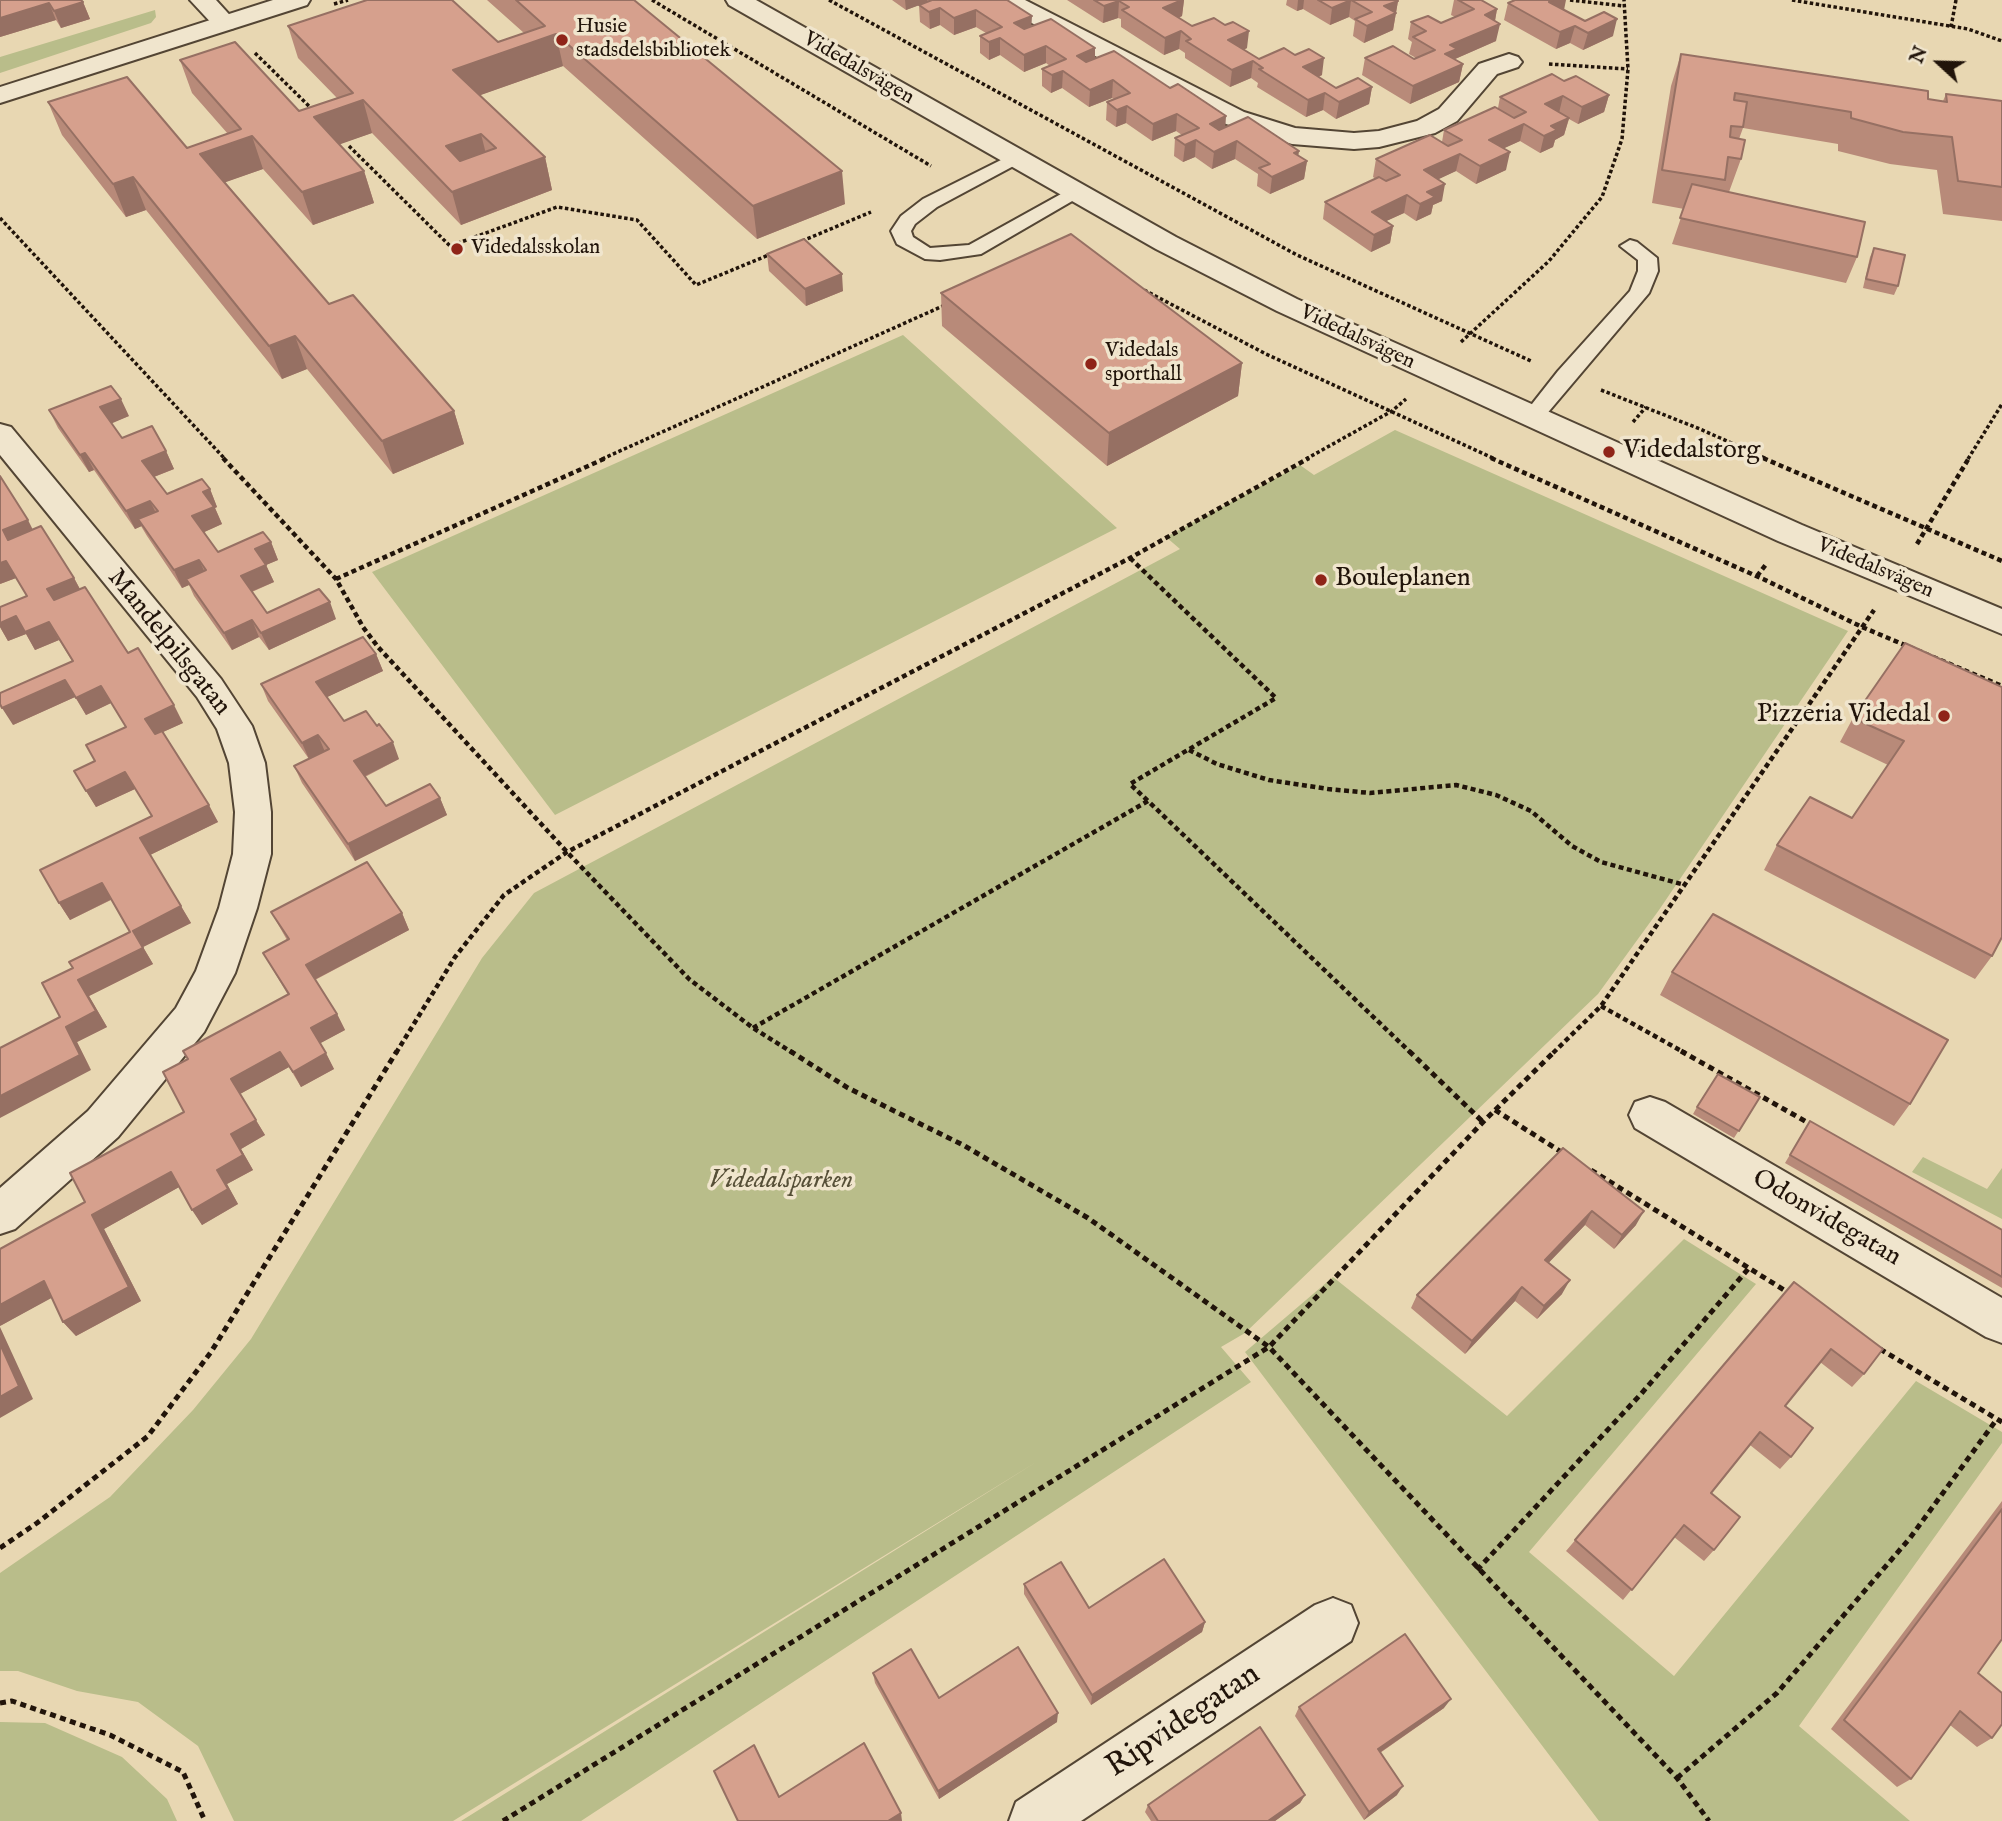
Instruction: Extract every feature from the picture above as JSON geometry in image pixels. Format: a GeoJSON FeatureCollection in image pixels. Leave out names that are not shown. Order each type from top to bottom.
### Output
{"type":"FeatureCollection","features":[{"type":"Feature","properties":{"kind":"street"},"geometry":{"type":"LineString","coordinates":[[202,0],[225,23]]}},
{"type":"Feature","properties":{"kind":"street"},"geometry":{"type":"LineString","coordinates":[[0,95],[298,0]]}},
{"type":"Feature","properties":{"kind":"street","name":"Videdalsvägen"},"geometry":{"type":"LineString","coordinates":[[738,0],[1166,243],[1287,305],[1790,533],[2002,622]]}},
{"type":"Feature","properties":{"kind":"street"},"geometry":{"type":"LineString","coordinates":[[1006,0],[1235,118],[1262,129],[1314,138],[1354,141],[1380,139],[1426,127],[1448,115],[1488,69],[1509,62]]}},
{"type":"Feature","properties":{"kind":"street","name":"Mandelpilsgatan"},"geometry":{"type":"LineString","coordinates":[[0,434],[215,698],[234,726],[247,763],[253,812],[252,854],[238,908],[215,973],[190,1020],[103,1124],[0,1215]]}},
{"type":"Feature","properties":{"kind":"street","name":"Odonvidegatan"},"geometry":{"type":"LineString","coordinates":[[1650,1115],[2002,1322]]}},
{"type":"Feature","properties":{"kind":"street","name":"Ripvidegatan"},"geometry":{"type":"LineString","coordinates":[[1035,1821],[1334,1623]]}},
{"type":"Feature","properties":{"kind":"lane"},"geometry":{"type":"LineString","coordinates":[[1014,158],[930,203],[908,220],[901,231],[904,240],[925,253],[954,254],[974,250],[1077,193]]}},
{"type":"Feature","properties":{"kind":"lane"},"geometry":{"type":"LineString","coordinates":[[1532,418],[1565,376],[1639,293],[1648,271],[1647,258],[1629,246]]}},
{"type":"Feature","properties":{"kind":"path"},"geometry":{"type":"LineString","coordinates":[[829,0],[1274,243],[1469,335],[1700,429],[2002,561]]}},
{"type":"Feature","properties":{"kind":"path"},"geometry":{"type":"LineString","coordinates":[[1570,0],[1624,6]]}},
{"type":"Feature","properties":{"kind":"path"},"geometry":{"type":"LineString","coordinates":[[1429,371],[1549,261],[1602,197],[1622,139],[1628,69],[1624,0]]}},
{"type":"Feature","properties":{"kind":"path"},"geometry":{"type":"LineString","coordinates":[[1792,0],[1968,29],[2002,41]]}},
{"type":"Feature","properties":{"kind":"path"},"geometry":{"type":"LineString","coordinates":[[1951,27],[1956,0]]}},
{"type":"Feature","properties":{"kind":"path"},"geometry":{"type":"LineString","coordinates":[[255,54],[314,111]]}},
{"type":"Feature","properties":{"kind":"path"},"geometry":{"type":"LineString","coordinates":[[1509,62],[1628,69]]}},
{"type":"Feature","properties":{"kind":"path"},"geometry":{"type":"LineString","coordinates":[[349,146],[450,246],[557,207],[637,220],[696,285],[773,253]]}},
{"type":"Feature","properties":{"kind":"path"},"geometry":{"type":"LineString","coordinates":[[799,242],[876,210]]}},
{"type":"Feature","properties":{"kind":"path"},"geometry":{"type":"LineString","coordinates":[[0,218],[336,579],[363,627],[378,647],[567,852],[689,979],[752,1028],[848,1088],[963,1145],[1088,1218],[1269,1347],[1477,1570],[1677,1778],[1709,1821]]}},
{"type":"Feature","properties":{"kind":"path"},"geometry":{"type":"LineString","coordinates":[[336,579],[947,304]]}},
{"type":"Feature","properties":{"kind":"path"},"geometry":{"type":"LineString","coordinates":[[0,1548],[37,1523],[148,1436],[211,1352],[455,957],[503,895],[567,852],[1129,558],[1392,411],[1406,399]]}},
{"type":"Feature","properties":{"kind":"path"},"geometry":{"type":"LineString","coordinates":[[503,1821],[1269,1347],[1483,1122],[1601,1006],[1897,578],[2002,404]]}},
{"type":"Feature","properties":{"kind":"path"},"geometry":{"type":"LineString","coordinates":[[1392,411],[1433,432],[1763,579],[1862,627],[2002,686]]}},
{"type":"Feature","properties":{"kind":"path"},"geometry":{"type":"LineString","coordinates":[[1129,558],[1276,698],[1130,784],[1483,1122]]}},
{"type":"Feature","properties":{"kind":"path"},"geometry":{"type":"LineString","coordinates":[[1189,750],[1217,764],[1269,780],[1328,789],[1370,793],[1456,785],[1496,795],[1531,811],[1572,846],[1601,862],[1685,886]]}},
{"type":"Feature","properties":{"kind":"path"},"geometry":{"type":"LineString","coordinates":[[752,1028],[1148,801]]}},
{"type":"Feature","properties":{"kind":"path"},"geometry":{"type":"LineString","coordinates":[[1601,1006],[1820,1129]]}},
{"type":"Feature","properties":{"kind":"path"},"geometry":{"type":"LineString","coordinates":[[1495,1110],[1576,1160]]}},
{"type":"Feature","properties":{"kind":"path"},"geometry":{"type":"LineString","coordinates":[[1587,1168],[1794,1296]]}},
{"type":"Feature","properties":{"kind":"path"},"geometry":{"type":"LineString","coordinates":[[1477,1570],[1641,1394],[1749,1268]]}},
{"type":"Feature","properties":{"kind":"path"},"geometry":{"type":"LineString","coordinates":[[1677,1778],[1777,1693],[1910,1538],[1999,1421],[1873,1345]]}},
{"type":"Feature","properties":{"kind":"path"},"geometry":{"type":"LineString","coordinates":[[0,1703],[12,1701],[110,1735],[183,1772],[205,1821]]}},
{"type":"Feature","properties":{"kind":"green space"},"geometry":{"type":"Polygon","coordinates":[[[155,10],[156,17],[151,23],[0,73],[0,57],[155,10]]]}},
{"type":"Feature","properties":{"kind":"green space"},"geometry":{"type":"Polygon","coordinates":[[[903,335],[1117,528],[555,815],[372,572],[903,335]]]}},
{"type":"Feature","properties":{"kind":"green space","name":"Videdalsparken"},"geometry":{"type":"Polygon","coordinates":[[[1395,430],[1848,631],[1659,910],[1598,994],[1245,1333],[1221,1347],[1251,1382],[581,1821],[461,1821],[1038,1461],[453,1821],[234,1821],[198,1746],[138,1702],[77,1691],[18,1671],[0,1671],[0,1573],[110,1497],[193,1410],[251,1339],[482,958],[534,893],[1180,549],[1166,537],[1300,465],[1314,475],[1395,430]]]}},
{"type":"Feature","properties":{"kind":"green space"},"geometry":{"type":"Polygon","coordinates":[[[1923,1157],[1987,1189],[2002,1168],[2002,1219],[1912,1172],[1923,1157]]]}},
{"type":"Feature","properties":{"kind":"green space"},"geometry":{"type":"Polygon","coordinates":[[[1684,1239],[1756,1284],[1529,1552],[1674,1676],[1916,1381],[2002,1432],[2002,1443],[1799,1726],[1910,1821],[1599,1821],[1245,1352],[1333,1277],[1507,1416],[1684,1239]]]}},
{"type":"Feature","properties":{"kind":"green space"},"geometry":{"type":"Polygon","coordinates":[[[0,1722],[45,1723],[122,1757],[167,1799],[177,1821],[0,1821],[0,1722]]]}},
{"type":"Feature","properties":{"kind":"building"},"geometry":{"type":"Polygon","coordinates":[[[0,0],[83,2],[54,11],[49,3],[0,18],[0,0]]]}},
{"type":"Feature","properties":{"kind":"building"},"geometry":{"type":"Polygon","coordinates":[[[367,0],[452,0],[498,42],[545,26],[516,0],[634,0],[842,171],[753,206],[556,34],[453,70],[545,157],[452,192],[363,100],[314,117],[364,171],[302,192],[252,136],[200,154],[329,304],[353,295],[454,411],[382,441],[295,336],[269,346],[133,177],[113,184],[48,102],[127,77],[187,148],[241,129],[180,60],[235,42],[299,111],[353,93],[288,26],[367,0]],[[481,134],[446,146],[460,161],[496,148],[481,134]]]}},
{"type":"Feature","properties":{"kind":"building"},"geometry":{"type":"Polygon","coordinates":[[[932,0],[1007,0],[1032,16],[1014,23],[1024,29],[1051,19],[1095,48],[1077,56],[1086,62],[1114,51],[1170,88],[1178,84],[1226,116],[1210,124],[1219,130],[1248,117],[1299,151],[1294,153],[1307,161],[1272,177],[1259,168],[1270,164],[1237,141],[1214,152],[1196,140],[1185,145],[1175,138],[1199,128],[1177,114],[1153,124],[1127,106],[1117,110],[1107,102],[1130,93],[1113,80],[1090,90],[1063,71],[1052,75],[1042,69],[1066,59],[1046,46],[1024,55],[1000,38],[989,42],[980,36],[1002,27],[976,10],[954,18],[940,8],[929,12],[919,5],[932,0]]]}},
{"type":"Feature","properties":{"kind":"building"},"geometry":{"type":"Polygon","coordinates":[[[1094,0],[1182,0],[1163,8],[1192,26],[1214,18],[1225,25],[1233,22],[1249,31],[1228,40],[1259,59],[1284,48],[1295,55],[1309,49],[1324,58],[1303,67],[1336,88],[1358,78],[1372,87],[1339,102],[1325,93],[1308,100],[1259,69],[1263,68],[1253,61],[1232,70],[1186,41],[1191,39],[1181,31],[1165,38],[1122,10],[1129,7],[1119,1],[1104,6],[1094,0]]]}},
{"type":"Feature","properties":{"kind":"building"},"geometry":{"type":"Polygon","coordinates":[[[1318,0],[1351,0],[1332,8],[1318,0]]]}},
{"type":"Feature","properties":{"kind":"building"},"geometry":{"type":"Polygon","coordinates":[[[1351,0],[1398,1],[1384,6],[1396,13],[1367,26],[1355,19],[1372,12],[1351,0]]]}},
{"type":"Feature","properties":{"kind":"building"},"geometry":{"type":"Polygon","coordinates":[[[1458,0],[1481,0],[1497,9],[1485,15],[1500,24],[1450,45],[1457,49],[1445,54],[1463,64],[1413,86],[1365,58],[1393,46],[1414,59],[1435,50],[1413,37],[1426,31],[1411,22],[1428,16],[1441,23],[1474,9],[1458,0]]]}},
{"type":"Feature","properties":{"kind":"building"},"geometry":{"type":"Polygon","coordinates":[[[1515,0],[1553,0],[1549,2],[1585,21],[1604,12],[1617,19],[1588,33],[1575,26],[1560,32],[1508,3],[1515,0]]]}},
{"type":"Feature","properties":{"kind":"building"},"geometry":{"type":"Polygon","coordinates":[[[1681,54],[1928,91],[1928,99],[1947,102],[1946,94],[2002,101],[2002,187],[1958,181],[1952,137],[1903,132],[1851,118],[1851,112],[1735,93],[1734,100],[1747,102],[1743,127],[1731,126],[1730,137],[1745,140],[1741,159],[1728,157],[1725,180],[1662,170],[1681,54]]]}},
{"type":"Feature","properties":{"kind":"building"},"geometry":{"type":"Polygon","coordinates":[[[1552,74],[1564,81],[1576,76],[1609,95],[1582,107],[1563,96],[1545,104],[1569,118],[1551,126],[1557,130],[1544,136],[1524,124],[1489,140],[1510,152],[1480,166],[1460,154],[1424,170],[1445,184],[1427,192],[1435,197],[1420,204],[1407,195],[1372,212],[1393,226],[1374,235],[1325,202],[1379,177],[1386,181],[1400,175],[1376,159],[1430,135],[1448,146],[1462,140],[1444,130],[1495,107],[1514,118],[1526,112],[1500,97],[1552,74]]]}},
{"type":"Feature","properties":{"kind":"building"},"geometry":{"type":"Polygon","coordinates":[[[1692,184],[1865,222],[1857,257],[1680,218],[1692,184]]]}},
{"type":"Feature","properties":{"kind":"building","name":"Videdals sporthall"},"geometry":{"type":"Polygon","coordinates":[[[1071,234],[1242,363],[1109,433],[941,293],[1071,234]]]}},
{"type":"Feature","properties":{"kind":"building"},"geometry":{"type":"Polygon","coordinates":[[[804,239],[842,274],[805,289],[767,254],[804,239]]]}},
{"type":"Feature","properties":{"kind":"building"},"geometry":{"type":"Polygon","coordinates":[[[1874,248],[1905,255],[1898,286],[1866,279],[1874,248]]]}},
{"type":"Feature","properties":{"kind":"building"},"geometry":{"type":"Polygon","coordinates":[[[111,386],[121,399],[100,407],[122,438],[152,426],[166,451],[142,461],[167,494],[202,479],[210,489],[203,492],[214,507],[192,516],[218,552],[263,532],[271,542],[255,549],[266,565],[241,576],[267,613],[319,589],[330,602],[261,633],[252,620],[224,633],[186,579],[206,570],[199,560],[174,570],[138,519],[158,511],[150,501],[126,511],[85,453],[80,455],[49,410],[111,386]]]}},
{"type":"Feature","properties":{"kind":"building"},"geometry":{"type":"Polygon","coordinates":[[[0,476],[28,520],[3,530],[8,540],[41,526],[74,578],[47,589],[54,600],[85,587],[128,653],[138,648],[174,705],[145,719],[155,734],[162,731],[209,805],[140,838],[181,906],[133,931],[143,948],[78,980],[96,1011],[66,1027],[80,1055],[0,1096],[0,1048],[60,1017],[42,983],[73,968],[69,962],[130,932],[102,883],[59,903],[40,870],[152,816],[125,772],[86,791],[74,771],[95,761],[86,745],[126,727],[101,686],[76,698],[65,680],[2,708],[0,704],[0,693],[73,661],[49,622],[25,632],[16,616],[0,623],[0,607],[27,596],[6,561],[0,563],[0,476]]]}},
{"type":"Feature","properties":{"kind":"building"},"geometry":{"type":"Polygon","coordinates":[[[363,637],[376,654],[316,682],[344,721],[366,711],[393,742],[354,761],[386,806],[430,784],[440,798],[348,844],[294,766],[329,749],[318,735],[302,743],[261,684],[363,637]]]}},
{"type":"Feature","properties":{"kind":"building"},"geometry":{"type":"Polygon","coordinates":[[[1905,643],[2002,687],[2002,937],[1992,956],[1777,845],[1810,797],[1852,818],[1904,741],[1853,718],[1905,643]]]}},
{"type":"Feature","properties":{"kind":"building"},"geometry":{"type":"Polygon","coordinates":[[[367,862],[402,913],[306,965],[337,1014],[311,1028],[326,1053],[293,1072],[280,1052],[231,1079],[256,1120],[231,1134],[243,1155],[217,1170],[228,1189],[192,1210],[171,1172],[92,1215],[129,1287],[63,1322],[44,1281],[0,1305],[0,1249],[85,1202],[70,1173],[184,1112],[163,1072],[188,1059],[183,1051],[289,994],[263,953],[289,939],[271,912],[367,862]]]}},
{"type":"Feature","properties":{"kind":"building"},"geometry":{"type":"Polygon","coordinates":[[[1713,914],[1948,1040],[1910,1104],[1672,972],[1713,914]]]}},
{"type":"Feature","properties":{"kind":"building"},"geometry":{"type":"Polygon","coordinates":[[[1718,1074],[1760,1097],[1739,1131],[1697,1107],[1718,1074]]]}},
{"type":"Feature","properties":{"kind":"building"},"geometry":{"type":"Polygon","coordinates":[[[1810,1121],[2002,1230],[2002,1277],[1790,1155],[1810,1121]]]}},
{"type":"Feature","properties":{"kind":"building"},"geometry":{"type":"Polygon","coordinates":[[[1563,1148],[1644,1211],[1622,1235],[1592,1211],[1545,1260],[1570,1280],[1544,1306],[1522,1287],[1472,1341],[1417,1295],[1563,1148]]]}},
{"type":"Feature","properties":{"kind":"building"},"geometry":{"type":"Polygon","coordinates":[[[1794,1282],[1883,1349],[1864,1374],[1831,1349],[1785,1406],[1813,1428],[1791,1457],[1760,1432],[1711,1493],[1740,1517],[1714,1550],[1684,1525],[1632,1590],[1575,1540],[1794,1282]]]}},
{"type":"Feature","properties":{"kind":"building"},"geometry":{"type":"Polygon","coordinates":[[[0,1344],[19,1386],[0,1397],[0,1344]]]}},
{"type":"Feature","properties":{"kind":"building"},"geometry":{"type":"Polygon","coordinates":[[[2002,1509],[2002,1639],[1978,1673],[2002,1693],[2002,1724],[1992,1738],[1960,1711],[1911,1779],[1844,1720],[2002,1509]]]}},
{"type":"Feature","properties":{"kind":"building"},"geometry":{"type":"Polygon","coordinates":[[[1164,1559],[1205,1622],[1092,1695],[1024,1584],[1061,1562],[1089,1608],[1164,1559]]]}},
{"type":"Feature","properties":{"kind":"building"},"geometry":{"type":"Polygon","coordinates":[[[1405,1634],[1451,1699],[1378,1749],[1403,1786],[1369,1812],[1299,1707],[1405,1634]]]}},
{"type":"Feature","properties":{"kind":"building"},"geometry":{"type":"Polygon","coordinates":[[[1018,1647],[1058,1713],[938,1791],[873,1673],[911,1649],[939,1698],[1018,1647]]]}},
{"type":"Feature","properties":{"kind":"building"},"geometry":{"type":"Polygon","coordinates":[[[1260,1727],[1305,1795],[1268,1821],[1158,1821],[1148,1805],[1260,1727]]]}},
{"type":"Feature","properties":{"kind":"building"},"geometry":{"type":"Polygon","coordinates":[[[864,1743],[901,1813],[888,1821],[738,1821],[714,1771],[754,1745],[779,1797],[864,1743]]]}},
{"type":"Feature","properties":{"kind":"place","name":"Husie stadsdelsbibliotek"},"geometry":{"type":"Point","coordinates":[562,40]}},
{"type":"Feature","properties":{"kind":"place","name":"Videdalsskolan"},"geometry":{"type":"Point","coordinates":[457,249]}},
{"type":"Feature","properties":{"kind":"place","name":"Videdals sporthall"},"geometry":{"type":"Point","coordinates":[1091,364]}},
{"type":"Feature","properties":{"kind":"place","name":"Videdalstorg"},"geometry":{"type":"Point","coordinates":[1609,452]}},
{"type":"Feature","properties":{"kind":"place","name":"Bouleplanen"},"geometry":{"type":"Point","coordinates":[1321,580]}},
{"type":"Feature","properties":{"kind":"place","name":"Pizzeria Videdal"},"geometry":{"type":"Point","coordinates":[1944,716]}}]}
